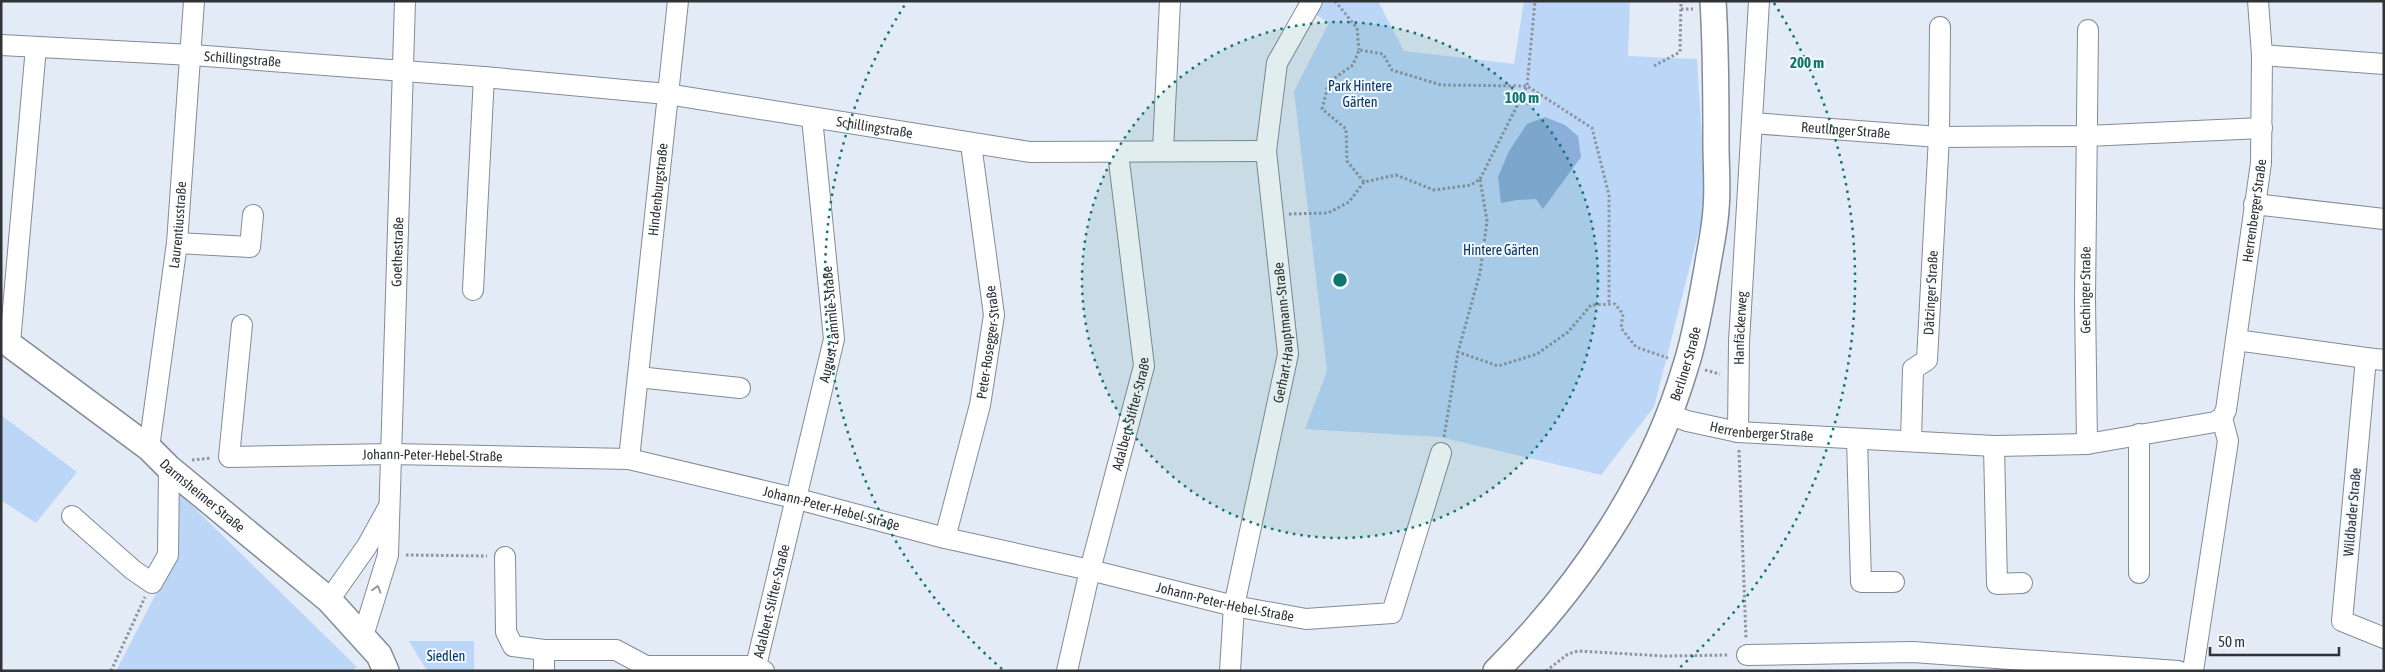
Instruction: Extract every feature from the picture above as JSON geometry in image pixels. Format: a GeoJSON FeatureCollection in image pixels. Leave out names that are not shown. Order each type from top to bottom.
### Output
{"type":"FeatureCollection","features":[{"type":"Feature","properties":{"kind":"main road","name":"Berliner Straße"},"geometry":{"type":"LineString","coordinates":[[1496,671],[1521,646],[1592,555],[1640,478],[1670,414],[1687,365],[1702,297],[1716,210],[1713,1]]}},
{"type":"Feature","properties":{"kind":"main road","name":"Darmsheimer Straße"},"geometry":{"type":"LineString","coordinates":[[5,341],[160,459],[329,600],[379,655],[386,671]]}},
{"type":"Feature","properties":{"kind":"street","name":"Laurentiusstraße"},"geometry":{"type":"LineString","coordinates":[[152,583],[168,555],[160,459],[192,55],[194,1]]}},
{"type":"Feature","properties":{"kind":"street","name":"Goethestraße"},"geometry":{"type":"LineString","coordinates":[[363,636],[388,554],[405,1]]}},
{"type":"Feature","properties":{"kind":"street","name":"Hindenburgstraße"},"geometry":{"type":"LineString","coordinates":[[629,459],[678,1]]}},
{"type":"Feature","properties":{"kind":"street"},"geometry":{"type":"LineString","coordinates":[[1163,150],[1170,1]]}},
{"type":"Feature","properties":{"kind":"street","name":"Gerhart-Hauptmann-Straße"},"geometry":{"type":"LineString","coordinates":[[1230,671],[1234,606],[1288,354],[1266,150],[1277,63],[1312,1]]}},
{"type":"Feature","properties":{"kind":"street","name":"Hanfäckerweg"},"geometry":{"type":"LineString","coordinates":[[1738,432],[1738,376],[1760,1]]}},
{"type":"Feature","properties":{"kind":"street","name":"Herrenberger Straße"},"geometry":{"type":"LineString","coordinates":[[1670,414],[1688,421],[1738,432],[1779,436],[1857,438],[1994,446],[2087,444],[2215,422],[2222,418],[2226,410],[2261,163],[2262,54],[2258,1]]}},
{"type":"Feature","properties":{"kind":"street"},"geometry":{"type":"LineString","coordinates":[[1939,138],[1940,27]]}},
{"type":"Feature","properties":{"kind":"street"},"geometry":{"type":"LineString","coordinates":[[2087,136],[2088,30]]}},
{"type":"Feature","properties":{"kind":"street","name":"Schillingstraße"},"geometry":{"type":"LineString","coordinates":[[1,45],[192,55],[484,77],[667,94],[1030,152],[1118,153],[1163,150],[1266,150]]}},
{"type":"Feature","properties":{"kind":"street"},"geometry":{"type":"LineString","coordinates":[[5,341],[36,47]]}},
{"type":"Feature","properties":{"kind":"street"},"geometry":{"type":"LineString","coordinates":[[2262,54],[2384,64]]}},
{"type":"Feature","properties":{"kind":"street"},"geometry":{"type":"LineString","coordinates":[[472,290],[484,77]]}},
{"type":"Feature","properties":{"kind":"street","name":"August-Lämmle-Straße"},"geometry":{"type":"LineString","coordinates":[[794,498],[834,339],[812,118]]}},
{"type":"Feature","properties":{"kind":"street","name":"Reutlinger Straße"},"geometry":{"type":"LineString","coordinates":[[1752,123],[1939,138],[2087,136],[2262,128]]}},
{"type":"Feature","properties":{"kind":"street","name":"Gechinger Straße"},"geometry":{"type":"LineString","coordinates":[[2087,136],[2087,444]]}},
{"type":"Feature","properties":{"kind":"street","name":"Dätzinger Straße"},"geometry":{"type":"LineString","coordinates":[[1911,441],[1913,369],[1927,360],[1939,138]]}},
{"type":"Feature","properties":{"kind":"street","name":"Peter-Rosegger-Straße"},"geometry":{"type":"LineString","coordinates":[[944,538],[980,405],[994,314],[971,144]]}},
{"type":"Feature","properties":{"kind":"street","name":"Adalbert-Stifter-Straße"},"geometry":{"type":"LineString","coordinates":[[1067,671],[1090,570],[1144,366],[1118,153]]}},
{"type":"Feature","properties":{"kind":"street"},"geometry":{"type":"LineString","coordinates":[[2254,204],[2384,219]]}},
{"type":"Feature","properties":{"kind":"street"},"geometry":{"type":"LineString","coordinates":[[177,243],[250,246],[253,214]]}},
{"type":"Feature","properties":{"kind":"street"},"geometry":{"type":"LineString","coordinates":[[229,457],[242,325]]}},
{"type":"Feature","properties":{"kind":"street","name":"Wildbader Straße"},"geometry":{"type":"LineString","coordinates":[[2236,340],[2375,359],[2342,622],[2384,638]]}},
{"type":"Feature","properties":{"kind":"street"},"geometry":{"type":"LineString","coordinates":[[638,377],[740,388]]}},
{"type":"Feature","properties":{"kind":"street","name":"Herrenberger Straße"},"geometry":{"type":"LineString","coordinates":[[2193,671],[2228,441],[2222,418]]}},
{"type":"Feature","properties":{"kind":"street"},"geometry":{"type":"LineString","coordinates":[[2139,434],[2139,573]]}},
{"type":"Feature","properties":{"kind":"street"},"geometry":{"type":"LineString","coordinates":[[1857,438],[1861,582],[1894,582]]}},
{"type":"Feature","properties":{"kind":"street"},"geometry":{"type":"LineString","coordinates":[[1994,446],[1997,584],[2022,583]]}},
{"type":"Feature","properties":{"kind":"street","name":"Johann-Peter-Hebel-Straße"},"geometry":{"type":"LineString","coordinates":[[229,457],[392,454],[629,459],[794,498],[944,538],[1090,570],[1234,606],[1306,619],[1392,612],[1441,453]]}},
{"type":"Feature","properties":{"kind":"street","name":"Adalbert-Stifter-Straße"},"geometry":{"type":"LineString","coordinates":[[760,668],[794,498]]}},
{"type":"Feature","properties":{"kind":"street","name":"Goethestraße"},"geometry":{"type":"LineString","coordinates":[[329,600],[367,546],[390,504]]}},
{"type":"Feature","properties":{"kind":"street"},"geometry":{"type":"LineString","coordinates":[[72,516],[133,570],[152,583]]}},
{"type":"Feature","properties":{"kind":"street"},"geometry":{"type":"LineString","coordinates":[[504,557],[506,632],[513,646],[544,650],[616,650],[646,666],[678,669],[760,668]]}},
{"type":"Feature","properties":{"kind":"street"},"geometry":{"type":"LineString","coordinates":[[544,650],[544,671]]}},
{"type":"Feature","properties":{"kind":"street"},"geometry":{"type":"LineString","coordinates":[[1747,654],[1831,661],[1913,652],[2178,671]]}},
{"type":"Feature","properties":{"kind":"path"},"geometry":{"type":"LineString","coordinates":[[1335,1],[1357,28],[1359,50],[1353,65],[1329,82],[1322,109],[1346,129],[1347,161],[1364,182]]}},
{"type":"Feature","properties":{"kind":"path"},"geometry":{"type":"LineString","coordinates":[[1273,215],[1328,213],[1350,202],[1364,182],[1396,175],[1434,190],[1471,185],[1480,179],[1527,86],[1535,1]]}},
{"type":"Feature","properties":{"kind":"path"},"geometry":{"type":"LineString","coordinates":[[1654,66],[1680,52],[1681,1]]}},
{"type":"Feature","properties":{"kind":"path"},"geometry":{"type":"LineString","coordinates":[[1359,50],[1383,54],[1392,70],[1441,86],[1527,86],[1592,128],[1608,196],[1609,304]]}},
{"type":"Feature","properties":{"kind":"path"},"geometry":{"type":"LineString","coordinates":[[1441,453],[1458,352],[1480,273],[1487,221],[1480,179]]}},
{"type":"Feature","properties":{"kind":"path"},"geometry":{"type":"LineString","coordinates":[[1458,352],[1498,366],[1537,354],[1568,332],[1591,305],[1615,304],[1623,314],[1621,328],[1636,347],[1687,365],[1727,376],[1738,376]]}},
{"type":"Feature","properties":{"kind":"path"},"geometry":{"type":"LineString","coordinates":[[1546,671],[1568,654],[1578,651],[1664,656],[1747,654],[1738,432]]}},
{"type":"Feature","properties":{"kind":"path"},"geometry":{"type":"LineString","coordinates":[[160,459],[229,457]]}},
{"type":"Feature","properties":{"kind":"path"},"geometry":{"type":"LineString","coordinates":[[388,554],[504,557]]}},
{"type":"Feature","properties":{"kind":"path"},"geometry":{"type":"LineString","coordinates":[[112,671],[152,583]]}},
{"type":"Feature","properties":{"kind":"green space","name":"Hintere Gärten"},"geometry":{"type":"Polygon","coordinates":[[[1295,1],[1378,1],[1404,51],[1514,64],[1524,1],[1630,1],[1628,56],[1697,59],[1706,203],[1654,407],[1601,475],[1440,437],[1305,429],[1327,371],[1294,91],[1329,23],[1295,1]]]}},
{"type":"Feature","properties":{"kind":"green space"},"geometry":{"type":"Polygon","coordinates":[[[1,415],[77,472],[36,523],[1,500],[1,415]]]}},
{"type":"Feature","properties":{"kind":"green space"},"geometry":{"type":"Polygon","coordinates":[[[178,492],[357,667],[350,671],[116,671],[174,559],[178,492]]]}},
{"type":"Feature","properties":{"kind":"green space","name":"Siedlen"},"geometry":{"type":"Polygon","coordinates":[[[409,641],[474,641],[474,671],[427,671],[409,641]]]}},
{"type":"Feature","properties":{"kind":"shaded area"},"geometry":{"type":"Polygon","coordinates":[[[1545,117],[1565,125],[1578,136],[1581,157],[1543,209],[1536,199],[1501,203],[1498,177],[1509,151],[1527,124],[1545,117]]]}},
{"type":"Feature","properties":{"kind":"park label","name":"Park Hintere Gärten"},"geometry":{"type":"Point","coordinates":[1360,94]}}]}
